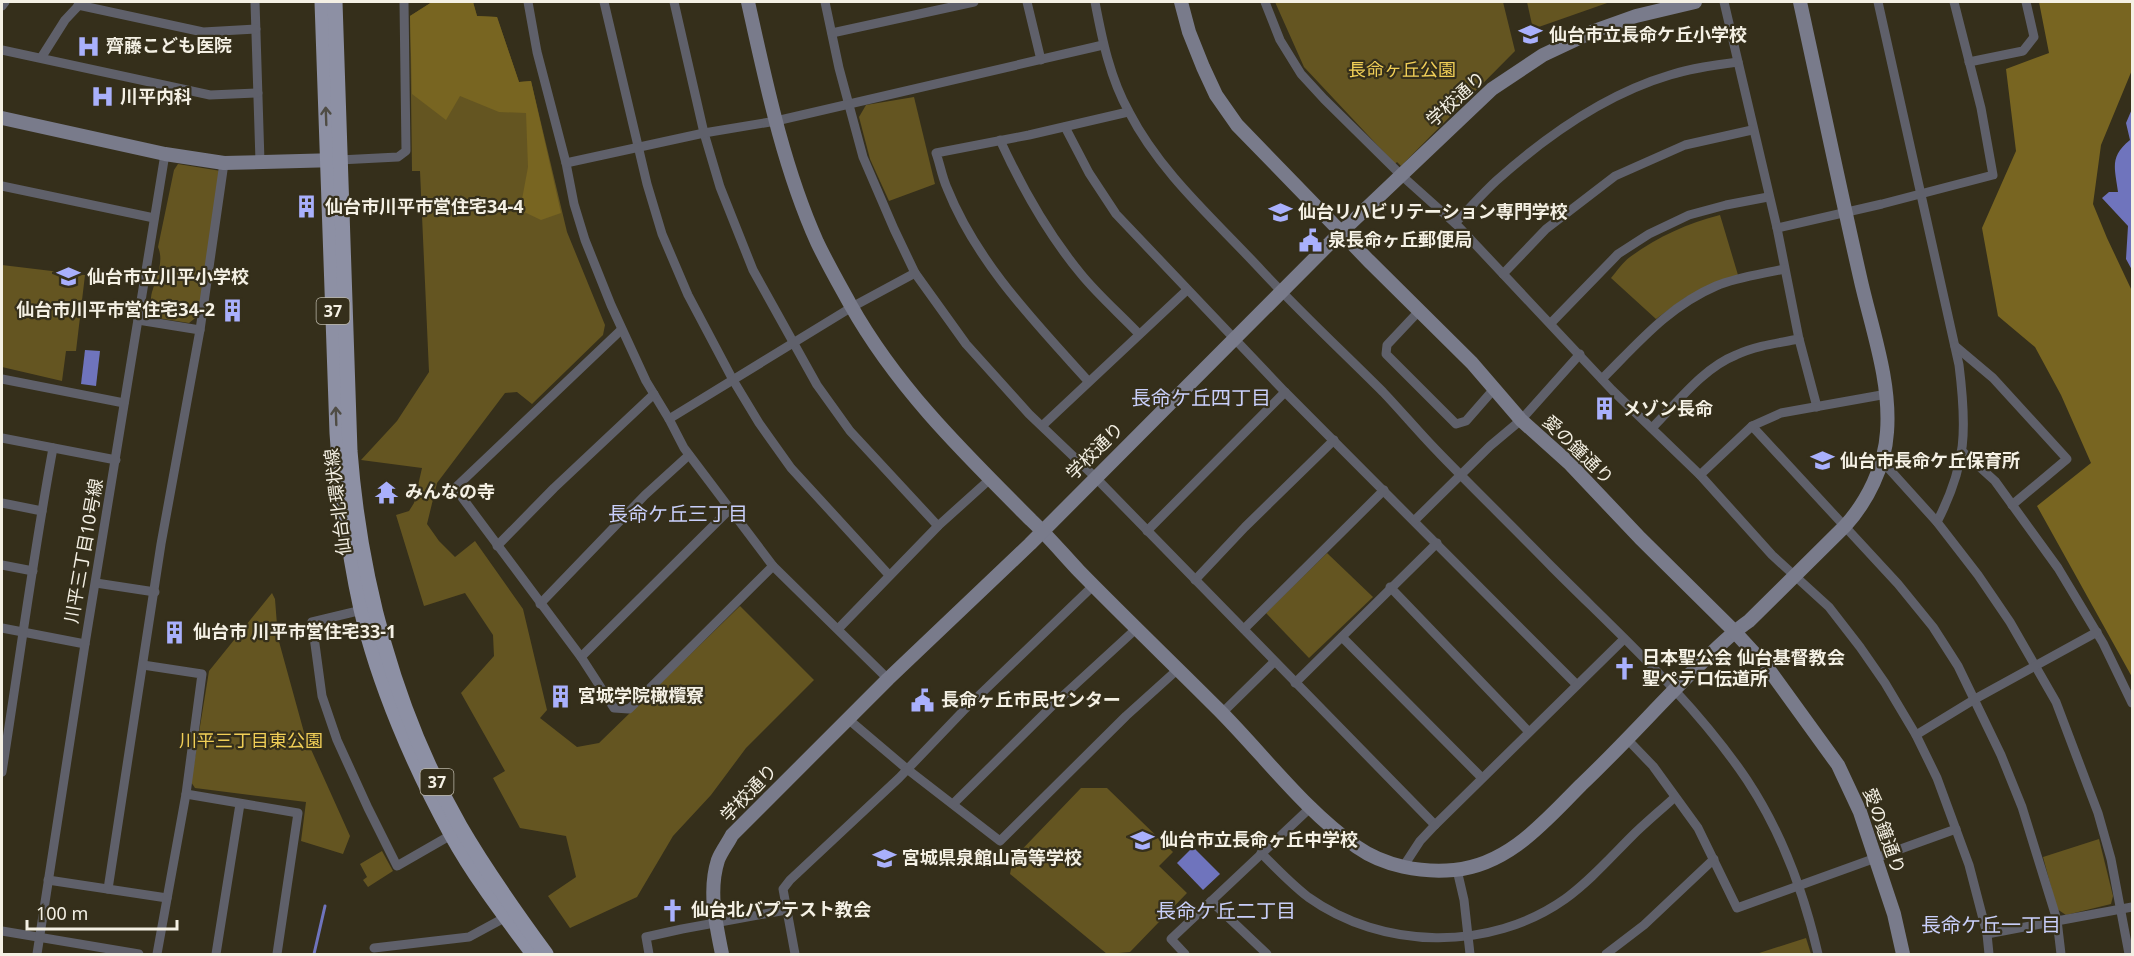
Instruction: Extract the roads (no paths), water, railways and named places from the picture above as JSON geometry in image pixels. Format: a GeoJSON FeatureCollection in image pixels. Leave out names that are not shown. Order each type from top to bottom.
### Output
{"type":"FeatureCollection","features":[{"type":"Feature","properties":{"kind":"main road","name":"仙台北環状線"},"geometry":{"type":"LineString","coordinates":[[322,2],[334,160],[354,500],[359,537],[379,624],[406,709],[442,792],[496,886],[546,954]]}},
{"type":"Feature","properties":{"kind":"main road","name":"仙台北環状線"},"geometry":{"type":"LineString","coordinates":[[335,2],[336,406],[341,489],[362,610],[398,721],[451,834],[533,954]]}},
{"type":"Feature","properties":{"kind":"street"},"geometry":{"type":"LineString","coordinates":[[2,6],[5,2]]}},
{"type":"Feature","properties":{"kind":"street"},"geometry":{"type":"LineString","coordinates":[[255,2],[260,162]]}},
{"type":"Feature","properties":{"kind":"street"},"geometry":{"type":"LineString","coordinates":[[2,118],[165,154],[224,163],[398,157],[406,151],[404,2]]}},
{"type":"Feature","properties":{"kind":"street"},"geometry":{"type":"LineString","coordinates":[[528,2],[542,71],[585,240],[621,330],[654,394],[689,455],[773,566],[839,628],[888,679]]}},
{"type":"Feature","properties":{"kind":"street"},"geometry":{"type":"LineString","coordinates":[[604,2],[638,148],[662,234],[674,264],[733,380],[759,423],[791,468],[889,575]]}},
{"type":"Feature","properties":{"kind":"street"},"geometry":{"type":"LineString","coordinates":[[674,2],[720,187],[753,270],[818,385],[850,431],[938,526]]}},
{"type":"Feature","properties":{"kind":"street"},"geometry":{"type":"LineString","coordinates":[[748,2],[790,171],[817,242],[852,307],[903,384],[926,413],[989,480],[1222,713],[1326,824],[1360,849],[1391,864],[1428,870],[1457,870],[1488,861],[1520,843],[1540,828],[1628,740],[1674,690],[1734,631],[1749,621],[1845,526],[1859,510],[1881,460],[1887,434],[1887,394],[1800,2]]}},
{"type":"Feature","properties":{"kind":"street"},"geometry":{"type":"LineString","coordinates":[[825,2],[863,157],[915,273],[966,344],[1042,426],[1095,477],[1435,825]]}},
{"type":"Feature","properties":{"kind":"street"},"geometry":{"type":"LineString","coordinates":[[832,33],[974,2]]}},
{"type":"Feature","properties":{"kind":"street"},"geometry":{"type":"LineString","coordinates":[[1027,2],[1041,60]]}},
{"type":"Feature","properties":{"kind":"street"},"geometry":{"type":"LineString","coordinates":[[1095,2],[1104,45],[1128,112],[1169,171],[1194,202],[1674,690],[1696,713],[1746,778],[1784,847],[1811,924],[1818,954]]}},
{"type":"Feature","properties":{"kind":"street","name":"愛の鐘通り"},"geometry":{"type":"LineString","coordinates":[[1181,2],[1189,32],[1216,95],[1237,125],[1472,363],[1521,420],[1569,463],[1767,667],[1838,765],[1860,812],[1877,859],[1894,914],[1903,954]]}},
{"type":"Feature","properties":{"kind":"street"},"geometry":{"type":"LineString","coordinates":[[1265,2],[1280,40],[1301,74],[1401,175],[1455,224],[1602,379],[1700,476],[1772,555],[1829,608],[1860,647],[1916,735],[1937,778],[1969,865],[1987,934],[1989,954]]}},
{"type":"Feature","properties":{"kind":"street","name":"学校通り"},"geometry":{"type":"LineString","coordinates":[[722,954],[713,882],[719,858],[732,835],[888,679],[1042,531],[1341,232],[1492,89],[1544,55],[1594,31],[1636,16],[1695,2]]}},
{"type":"Feature","properties":{"kind":"street"},"geometry":{"type":"LineString","coordinates":[[1724,2],[1752,130],[1777,228],[1799,339],[1817,406]]}},
{"type":"Feature","properties":{"kind":"street"},"geometry":{"type":"LineString","coordinates":[[1878,2],[1955,346],[1964,408],[1963,452],[1951,495],[1937,522]]}},
{"type":"Feature","properties":{"kind":"street"},"geometry":{"type":"LineString","coordinates":[[1777,228],[1920,195],[1993,175],[1981,108],[1954,2]]}},
{"type":"Feature","properties":{"kind":"street"},"geometry":{"type":"LineString","coordinates":[[1969,62],[2023,51],[2034,37],[2026,2]]}},
{"type":"Feature","properties":{"kind":"street"},"geometry":{"type":"LineString","coordinates":[[41,58],[64,20],[80,3],[203,32],[256,29]]}},
{"type":"Feature","properties":{"kind":"street"},"geometry":{"type":"LineString","coordinates":[[566,163],[705,133],[776,121],[1104,45]]}},
{"type":"Feature","properties":{"kind":"street"},"geometry":{"type":"LineString","coordinates":[[2,50],[210,95],[258,93]]}},
{"type":"Feature","properties":{"kind":"street"},"geometry":{"type":"LineString","coordinates":[[1455,224],[1496,181],[1569,124],[1594,109],[1626,92],[1669,75],[1711,65],[1737,62]]}},
{"type":"Feature","properties":{"kind":"street"},"geometry":{"type":"LineString","coordinates":[[1088,381],[1034,321],[979,250],[946,187],[936,153],[1128,112]]}},
{"type":"Feature","properties":{"kind":"street"},"geometry":{"type":"LineString","coordinates":[[1065,127],[1089,173],[1116,214],[1285,392],[1578,685]]}},
{"type":"Feature","properties":{"kind":"street"},"geometry":{"type":"LineString","coordinates":[[1503,274],[1546,229],[1615,176],[1685,145],[1752,130]]}},
{"type":"Feature","properties":{"kind":"street"},"geometry":{"type":"LineString","coordinates":[[1000,140],[1030,202],[1053,239],[1082,276],[1139,334]]}},
{"type":"Feature","properties":{"kind":"street","name":"川平三丁目10号線"},"geometry":{"type":"LineString","coordinates":[[37,954],[165,154]]}},
{"type":"Feature","properties":{"kind":"street"},"geometry":{"type":"LineString","coordinates":[[108,889],[161,544],[200,330],[224,163]]}},
{"type":"Feature","properties":{"kind":"street"},"geometry":{"type":"LineString","coordinates":[[2,186],[154,218]]}},
{"type":"Feature","properties":{"kind":"street"},"geometry":{"type":"LineString","coordinates":[[1551,323],[1618,254],[1649,234],[1689,215],[1768,197]]}},
{"type":"Feature","properties":{"kind":"street"},"geometry":{"type":"LineString","coordinates":[[1602,379],[1659,321],[1686,301],[1718,285],[1784,269]]}},
{"type":"Feature","properties":{"kind":"street"},"geometry":{"type":"LineString","coordinates":[[669,419],[852,307],[915,273]]}},
{"type":"Feature","properties":{"kind":"street"},"geometry":{"type":"LineString","coordinates":[[1042,426],[1187,290]]}},
{"type":"Feature","properties":{"kind":"street"},"geometry":{"type":"LineString","coordinates":[[1419,311],[1387,345],[1386,354],[1456,423],[1466,421],[1494,389]]}},
{"type":"Feature","properties":{"kind":"street"},"geometry":{"type":"LineString","coordinates":[[138,320],[200,330]]}},
{"type":"Feature","properties":{"kind":"street"},"geometry":{"type":"LineString","coordinates":[[621,330],[455,488],[581,657],[614,708],[629,709],[773,566]]}},
{"type":"Feature","properties":{"kind":"street"},"geometry":{"type":"LineString","coordinates":[[1652,428],[1708,372],[1734,355],[1799,339]]}},
{"type":"Feature","properties":{"kind":"street"},"geometry":{"type":"LineString","coordinates":[[1955,346],[1993,378],[2067,459],[2012,505]]}},
{"type":"Feature","properties":{"kind":"street"},"geometry":{"type":"LineString","coordinates":[[1415,520],[1521,420],[1580,354]]}},
{"type":"Feature","properties":{"kind":"street"},"geometry":{"type":"LineString","coordinates":[[2,379],[124,403]]}},
{"type":"Feature","properties":{"kind":"street"},"geometry":{"type":"LineString","coordinates":[[1146,531],[1285,392]]}},
{"type":"Feature","properties":{"kind":"street"},"geometry":{"type":"LineString","coordinates":[[497,546],[554,488],[654,394]]}},
{"type":"Feature","properties":{"kind":"street"},"geometry":{"type":"LineString","coordinates":[[1700,476],[1752,426],[1781,413],[1887,394]]}},
{"type":"Feature","properties":{"kind":"street"},"geometry":{"type":"LineString","coordinates":[[1752,426],[1898,584],[1933,627],[1958,666],[2001,755],[2022,807],[2057,920],[2061,954]]}},
{"type":"Feature","properties":{"kind":"street"},"geometry":{"type":"LineString","coordinates":[[2,438],[116,460]]}},
{"type":"Feature","properties":{"kind":"street"},"geometry":{"type":"LineString","coordinates":[[1195,580],[1245,527],[1334,440]]}},
{"type":"Feature","properties":{"kind":"street"},"geometry":{"type":"LineString","coordinates":[[2,772],[53,448]]}},
{"type":"Feature","properties":{"kind":"street"},"geometry":{"type":"LineString","coordinates":[[1963,452],[1995,481],[2058,568],[2097,632],[2133,703]]}},
{"type":"Feature","properties":{"kind":"street"},"geometry":{"type":"LineString","coordinates":[[540,604],[645,495],[689,455]]}},
{"type":"Feature","properties":{"kind":"street"},"geometry":{"type":"LineString","coordinates":[[1881,460],[1937,522],[1978,575],[2010,622],[2056,702],[2098,813],[2122,909],[2129,954]]}},
{"type":"Feature","properties":{"kind":"street"},"geometry":{"type":"LineString","coordinates":[[839,628],[938,526],[989,480]]}},
{"type":"Feature","properties":{"kind":"street"},"geometry":{"type":"LineString","coordinates":[[1244,629],[1384,490]]}},
{"type":"Feature","properties":{"kind":"street"},"geometry":{"type":"LineString","coordinates":[[2,503],[42,511]]}},
{"type":"Feature","properties":{"kind":"street"},"geometry":{"type":"LineString","coordinates":[[581,657],[730,509]]}},
{"type":"Feature","properties":{"kind":"street"},"geometry":{"type":"LineString","coordinates":[[1295,683],[1437,543]]}},
{"type":"Feature","properties":{"kind":"street"},"geometry":{"type":"LineString","coordinates":[[2,565],[33,571]]}},
{"type":"Feature","properties":{"kind":"street"},"geometry":{"type":"LineString","coordinates":[[96,583],[155,592]]}},
{"type":"Feature","properties":{"kind":"street"},"geometry":{"type":"LineString","coordinates":[[795,954],[783,890],[790,880],[907,769],[965,709],[1094,585]]}},
{"type":"Feature","properties":{"kind":"street"},"geometry":{"type":"LineString","coordinates":[[1390,587],[1529,732]]}},
{"type":"Feature","properties":{"kind":"street"},"geometry":{"type":"LineString","coordinates":[[362,610],[312,622],[322,696],[337,740],[397,866],[451,834]]}},
{"type":"Feature","properties":{"kind":"street"},"geometry":{"type":"LineString","coordinates":[[2,628],[85,644]]}},
{"type":"Feature","properties":{"kind":"street"},"geometry":{"type":"LineString","coordinates":[[953,804],[1061,697],[1137,628]]}},
{"type":"Feature","properties":{"kind":"street"},"geometry":{"type":"LineString","coordinates":[[1916,735],[1975,699],[2097,632]]}},
{"type":"Feature","properties":{"kind":"street"},"geometry":{"type":"LineString","coordinates":[[1342,636],[1482,778]]}},
{"type":"Feature","properties":{"kind":"street"},"geometry":{"type":"LineString","coordinates":[[1403,867],[1420,841],[1435,825],[1624,639]]}},
{"type":"Feature","properties":{"kind":"street"},"geometry":{"type":"LineString","coordinates":[[1222,713],[1274,662]]}},
{"type":"Feature","properties":{"kind":"street"},"geometry":{"type":"LineString","coordinates":[[143,665],[202,674],[186,794],[157,954]]}},
{"type":"Feature","properties":{"kind":"street"},"geometry":{"type":"LineString","coordinates":[[848,719],[907,769],[1000,841],[1126,716],[1177,670]]}},
{"type":"Feature","properties":{"kind":"street"},"geometry":{"type":"LineString","coordinates":[[1628,740],[1653,766],[1698,828],[1737,908],[1956,829]]}},
{"type":"Feature","properties":{"kind":"street"},"geometry":{"type":"LineString","coordinates":[[186,794],[298,813],[277,954]]}},
{"type":"Feature","properties":{"kind":"street"},"geometry":{"type":"LineString","coordinates":[[1261,853],[1308,897],[1370,928],[1399,935],[1433,938],[1467,936],[1502,929],[1533,919],[1563,900],[1583,885],[1675,797]]}},
{"type":"Feature","properties":{"kind":"street"},"geometry":{"type":"LineString","coordinates":[[216,954],[240,804]]}},
{"type":"Feature","properties":{"kind":"street"},"geometry":{"type":"LineString","coordinates":[[1185,954],[1171,939],[1310,808]]}},
{"type":"Feature","properties":{"kind":"street"},"geometry":{"type":"LineString","coordinates":[[1606,954],[1644,925],[1691,878],[1714,859]]}},
{"type":"Feature","properties":{"kind":"street"},"geometry":{"type":"LineString","coordinates":[[1457,870],[1464,900],[1470,954]]}},
{"type":"Feature","properties":{"kind":"street"},"geometry":{"type":"LineString","coordinates":[[48,880],[167,898]]}},
{"type":"Feature","properties":{"kind":"street"},"geometry":{"type":"LineString","coordinates":[[1211,901],[1267,954]]}},
{"type":"Feature","properties":{"kind":"street"},"geometry":{"type":"LineString","coordinates":[[1987,934],[2133,907]]}},
{"type":"Feature","properties":{"kind":"street"},"geometry":{"type":"LineString","coordinates":[[649,954],[646,937],[786,910]]}},
{"type":"Feature","properties":{"kind":"street"},"geometry":{"type":"LineString","coordinates":[[374,948],[469,937],[506,917]]}},
{"type":"Feature","properties":{"kind":"street"},"geometry":{"type":"LineString","coordinates":[[2,931],[39,936],[98,951],[139,954]]}},
{"type":"Feature","properties":{"kind":"water"},"geometry":{"type":"Polygon","coordinates":[[[2132,109],[2132,270],[2126,259],[2128,226],[2102,198],[2109,192],[2118,192],[2115,163],[2119,152],[2130,140],[2126,123],[2132,109]]]}},
{"type":"Feature","properties":{"kind":"water"},"geometry":{"type":"Polygon","coordinates":[[[85,350],[100,351],[96,386],[81,384],[85,350]]]}},
{"type":"Feature","properties":{"kind":"water"},"geometry":{"type":"Polygon","coordinates":[[[1193,847],[1220,874],[1203,890],[1177,863],[1193,847]]]}},
{"type":"Feature","properties":{"kind":"waterway"},"geometry":{"type":"LineString","coordinates":[[314,954],[325,906]]}},
{"type":"Feature","properties":{"kind":"place","name":"仙台市立長命ケ丘小学校"},"geometry":{"type":"Point","coordinates":[1531,35]}},
{"type":"Feature","properties":{"kind":"place","name":"齊藤こども医院"},"geometry":{"type":"Point","coordinates":[88,46]}},
{"type":"Feature","properties":{"kind":"place","name":"川平内科"},"geometry":{"type":"Point","coordinates":[102,97]}},
{"type":"Feature","properties":{"kind":"place","name":"仙台市川平市営住宅34-4"},"geometry":{"type":"Point","coordinates":[307,207]}},
{"type":"Feature","properties":{"kind":"place","name":"仙台リハビリテーション専門学校"},"geometry":{"type":"Point","coordinates":[1280,212]}},
{"type":"Feature","properties":{"kind":"place","name":"泉長命ヶ丘郵便局"},"geometry":{"type":"Point","coordinates":[1310,240]}},
{"type":"Feature","properties":{"kind":"place","name":"仙台市立川平小学校"},"geometry":{"type":"Point","coordinates":[69,277]}},
{"type":"Feature","properties":{"kind":"place","name":"仙台市川平市営住宅34-2"},"geometry":{"type":"Point","coordinates":[233,310]}},
{"type":"Feature","properties":{"kind":"place","name":"メゾン長命"},"geometry":{"type":"Point","coordinates":[1605,409]}},
{"type":"Feature","properties":{"kind":"place","name":"仙台市長命ケ丘保育所"},"geometry":{"type":"Point","coordinates":[1822,461]}},
{"type":"Feature","properties":{"kind":"place","name":"みんなの寺"},"geometry":{"type":"Point","coordinates":[387,492]}},
{"type":"Feature","properties":{"kind":"place","name":"仙台市 川平市営住宅33-1"},"geometry":{"type":"Point","coordinates":[175,632]}},
{"type":"Feature","properties":{"kind":"place","name":"日本聖公会 仙台基督教会 聖ペテロ伝道所"},"geometry":{"type":"Point","coordinates":[1624,668]}},
{"type":"Feature","properties":{"kind":"place","name":"宮城学院橄欖寮"},"geometry":{"type":"Point","coordinates":[560,696]}},
{"type":"Feature","properties":{"kind":"place","name":"長命ヶ丘市民センター"},"geometry":{"type":"Point","coordinates":[923,700]}},
{"type":"Feature","properties":{"kind":"place","name":"仙台市立長命ヶ丘中学校"},"geometry":{"type":"Point","coordinates":[1142,840]}},
{"type":"Feature","properties":{"kind":"place","name":"宮城県泉館山高等学校"},"geometry":{"type":"Point","coordinates":[884,858]}},
{"type":"Feature","properties":{"kind":"place","name":"仙台北バプテスト教会"},"geometry":{"type":"Point","coordinates":[673,910]}},
{"type":"Feature","properties":{"kind":"district","name":"長命ケ丘四丁目"},"geometry":{"type":"Point","coordinates":[1201,398]}},
{"type":"Feature","properties":{"kind":"district","name":"長命ケ丘三丁目"},"geometry":{"type":"Point","coordinates":[678,514]}},
{"type":"Feature","properties":{"kind":"district","name":"長命ケ丘二丁目"},"geometry":{"type":"Point","coordinates":[1226,911]}},
{"type":"Feature","properties":{"kind":"district","name":"長命ケ丘一丁目"},"geometry":{"type":"Point","coordinates":[1991,925]}},
{"type":"Feature","properties":{"kind":"park label","name":"長命ヶ丘公園"},"geometry":{"type":"Point","coordinates":[1402,70]}},
{"type":"Feature","properties":{"kind":"park label","name":"川平三丁目東公園"},"geometry":{"type":"Point","coordinates":[251,741]}}]}
